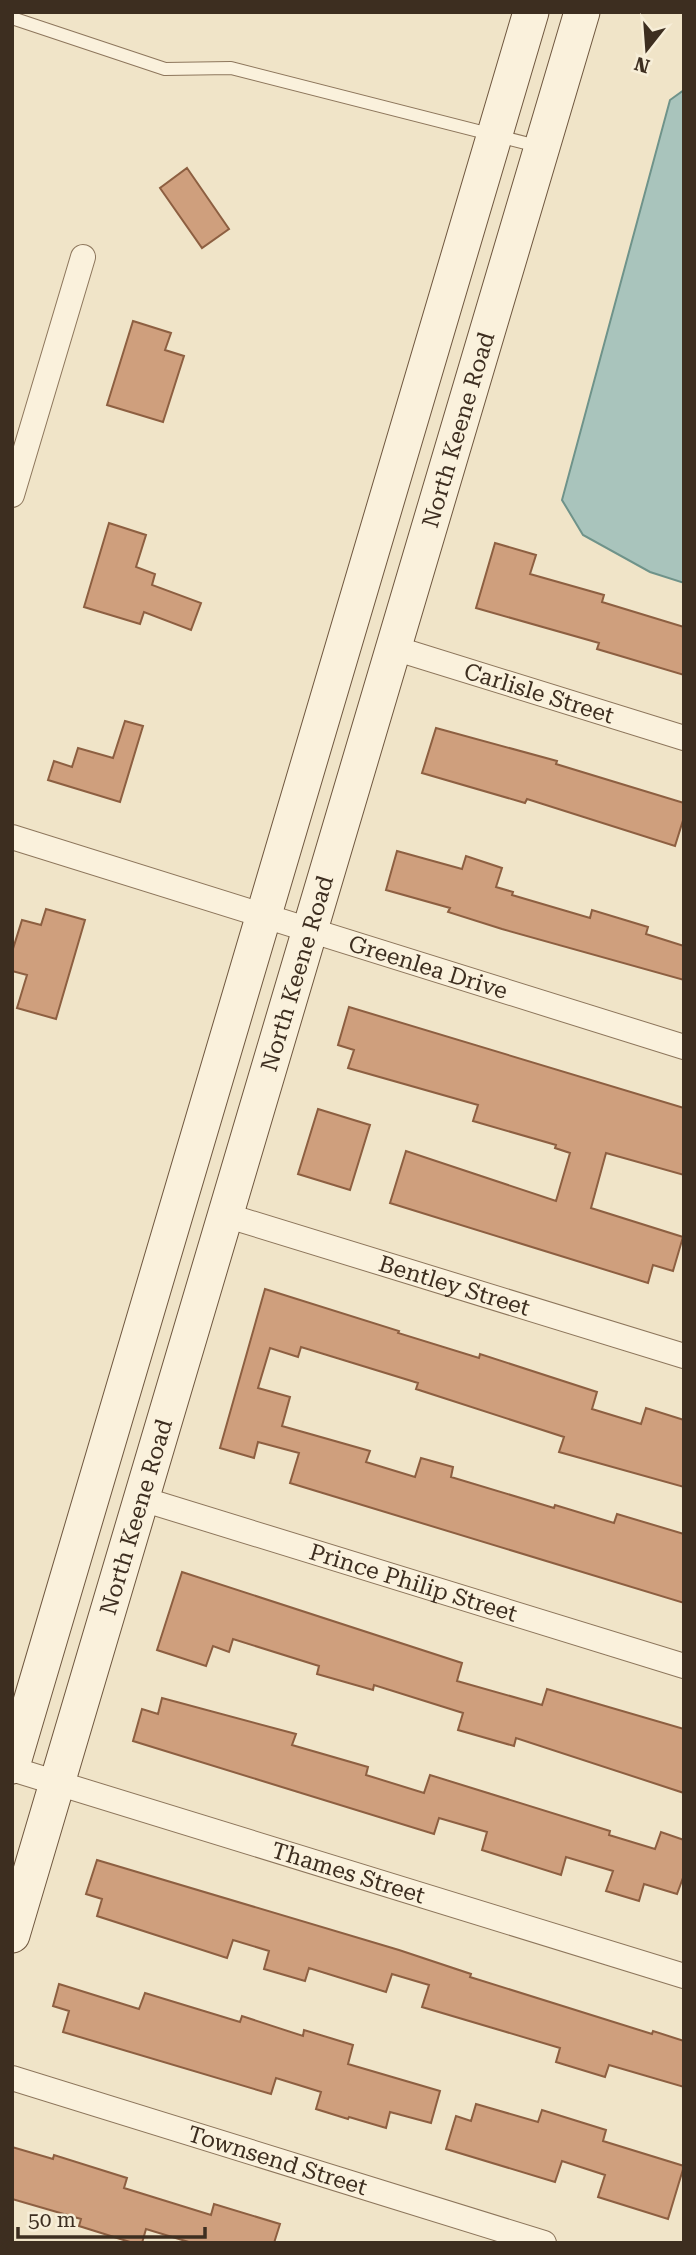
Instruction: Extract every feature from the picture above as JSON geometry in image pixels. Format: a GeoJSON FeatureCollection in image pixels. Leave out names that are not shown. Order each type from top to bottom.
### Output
{"type":"FeatureCollection","features":[{"type":"Feature","properties":{"kind":"main road","name":"North Keene Road"},"geometry":{"type":"LineString","coordinates":[[12,1767],[531,12]]}},
{"type":"Feature","properties":{"kind":"main road","name":"North Keene Road"},"geometry":{"type":"LineString","coordinates":[[12,1935],[582,12]]}},
{"type":"Feature","properties":{"kind":"street"},"geometry":{"type":"LineString","coordinates":[[12,495],[83,257]]}},
{"type":"Feature","properties":{"kind":"street","name":"Carlisle Street"},"geometry":{"type":"LineString","coordinates":[[394,648],[684,738]]}},
{"type":"Feature","properties":{"kind":"street","name":"Greenlea Drive"},"geometry":{"type":"LineString","coordinates":[[12,837],[684,1047]]}},
{"type":"Feature","properties":{"kind":"street","name":"Bentley Street"},"geometry":{"type":"LineString","coordinates":[[225,1215],[684,1356]]}},
{"type":"Feature","properties":{"kind":"street","name":"Prince Philip Street"},"geometry":{"type":"LineString","coordinates":[[142,1499],[684,1666]]}},
{"type":"Feature","properties":{"kind":"street","name":"Thames Street"},"geometry":{"type":"LineString","coordinates":[[12,1767],[684,1976]]}},
{"type":"Feature","properties":{"kind":"street","name":"Townsend Street"},"geometry":{"type":"LineString","coordinates":[[12,2078],[544,2243]]}},
{"type":"Feature","properties":{"kind":"lane"},"geometry":{"type":"LineString","coordinates":[[12,18],[165,69],[231,68],[542,147]]}},
{"type":"Feature","properties":{"kind":"water"},"geometry":{"type":"Polygon","coordinates":[[[684,90],[684,583],[650,572],[583,535],[562,500],[670,100],[684,90]]]}},
{"type":"Feature","properties":{"kind":"building"},"geometry":{"type":"Polygon","coordinates":[[[187,168],[229,229],[202,248],[160,188],[187,168]]]}},
{"type":"Feature","properties":{"kind":"building"},"geometry":{"type":"Polygon","coordinates":[[[133,321],[171,333],[165,350],[184,356],[163,422],[107,405],[133,321]]]}},
{"type":"Feature","properties":{"kind":"building"},"geometry":{"type":"Polygon","coordinates":[[[109,523],[146,535],[136,567],[155,574],[152,585],[201,603],[191,630],[144,612],[140,624],[84,607],[109,523]]]}},
{"type":"Feature","properties":{"kind":"building"},"geometry":{"type":"Polygon","coordinates":[[[495,543],[536,555],[530,574],[604,595],[602,602],[684,627],[684,675],[597,649],[599,643],[476,608],[495,543]]]}},
{"type":"Feature","properties":{"kind":"building"},"geometry":{"type":"Polygon","coordinates":[[[125,721],[143,726],[120,802],[48,780],[54,761],[72,767],[78,748],[113,758],[125,721]]]}},
{"type":"Feature","properties":{"kind":"building"},"geometry":{"type":"Polygon","coordinates":[[[436,728],[557,761],[556,764],[684,803],[684,817],[675,846],[527,799],[525,803],[422,773],[436,728]]]}},
{"type":"Feature","properties":{"kind":"building"},"geometry":{"type":"Polygon","coordinates":[[[397,851],[462,869],[466,856],[502,868],[496,887],[513,892],[512,895],[590,918],[592,910],[648,927],[646,934],[684,946],[684,980],[502,929],[448,912],[450,908],[386,890],[397,851]]]}},
{"type":"Feature","properties":{"kind":"building"},"geometry":{"type":"Polygon","coordinates":[[[46,909],[85,920],[56,1019],[17,1008],[27,975],[12,971],[12,952],[22,920],[41,925],[46,909]]]}},
{"type":"Feature","properties":{"kind":"building"},"geometry":{"type":"Polygon","coordinates":[[[349,1007],[684,1108],[684,1175],[606,1153],[591,1208],[683,1237],[673,1271],[653,1265],[648,1283],[390,1203],[406,1151],[556,1201],[570,1153],[555,1148],[556,1145],[473,1121],[478,1105],[348,1068],[354,1050],[338,1045],[349,1007]]]}},
{"type":"Feature","properties":{"kind":"building"},"geometry":{"type":"Polygon","coordinates":[[[318,1109],[370,1125],[350,1190],[298,1174],[318,1109]]]}},
{"type":"Feature","properties":{"kind":"building"},"geometry":{"type":"Polygon","coordinates":[[[265,1289],[399,1331],[398,1333],[479,1358],[480,1354],[597,1392],[592,1409],[641,1424],[646,1408],[684,1420],[684,1487],[559,1452],[564,1437],[416,1389],[418,1383],[301,1347],[298,1357],[270,1348],[258,1388],[290,1397],[282,1426],[370,1451],[366,1462],[415,1477],[421,1458],[453,1467],[451,1477],[554,1508],[555,1505],[614,1523],[617,1514],[684,1534],[684,1603],[290,1483],[299,1453],[258,1442],[254,1458],[220,1448],[265,1289]]]}},
{"type":"Feature","properties":{"kind":"building"},"geometry":{"type":"Polygon","coordinates":[[[182,1572],[462,1663],[457,1681],[542,1705],[547,1689],[684,1729],[684,1793],[516,1738],[514,1746],[458,1730],[463,1713],[374,1685],[373,1690],[317,1674],[319,1666],[233,1639],[229,1652],[213,1646],[206,1666],[157,1650],[182,1572]]]}},
{"type":"Feature","properties":{"kind":"building"},"geometry":{"type":"Polygon","coordinates":[[[162,1698],[296,1734],[292,1745],[368,1767],[366,1775],[424,1793],[430,1775],[610,1831],[609,1835],[655,1849],[661,1832],[684,1840],[684,1875],[677,1894],[644,1884],[639,1901],[606,1891],[613,1871],[566,1857],[561,1875],[482,1850],[487,1832],[439,1818],[434,1834],[133,1741],[142,1709],[158,1714],[162,1698]]]}},
{"type":"Feature","properties":{"kind":"building"},"geometry":{"type":"Polygon","coordinates":[[[97,1860],[399,1950],[471,1974],[470,1977],[652,2034],[653,2031],[684,2041],[684,2087],[609,2065],[605,2077],[556,2062],[560,2048],[422,2007],[429,1985],[392,1974],[386,1992],[309,1968],[305,1981],[264,1969],[269,1951],[233,1940],[227,1958],[97,1916],[102,1899],[86,1894],[97,1860]]]}},
{"type":"Feature","properties":{"kind":"building"},"geometry":{"type":"Polygon","coordinates":[[[59,1984],[139,2009],[145,1993],[240,2022],[242,2016],[303,2036],[304,2030],[353,2045],[348,2064],[440,2091],[431,2123],[390,2112],[386,2128],[349,2117],[348,2119],[316,2109],[321,2092],[276,2078],[271,2094],[63,2032],[69,2011],[53,2006],[59,1984]]]}},
{"type":"Feature","properties":{"kind":"building"},"geometry":{"type":"Polygon","coordinates":[[[476,2104],[538,2122],[542,2110],[606,2130],[603,2141],[684,2166],[668,2219],[598,2197],[605,2175],[562,2161],[555,2182],[446,2149],[456,2116],[471,2121],[476,2104]]]}},
{"type":"Feature","properties":{"kind":"building"},"geometry":{"type":"Polygon","coordinates":[[[12,2147],[53,2159],[54,2155],[127,2178],[124,2188],[211,2215],[214,2204],[280,2224],[274,2243],[192,2243],[146,2229],[142,2243],[133,2243],[79,2226],[81,2219],[12,2199],[12,2147]]]}}]}
